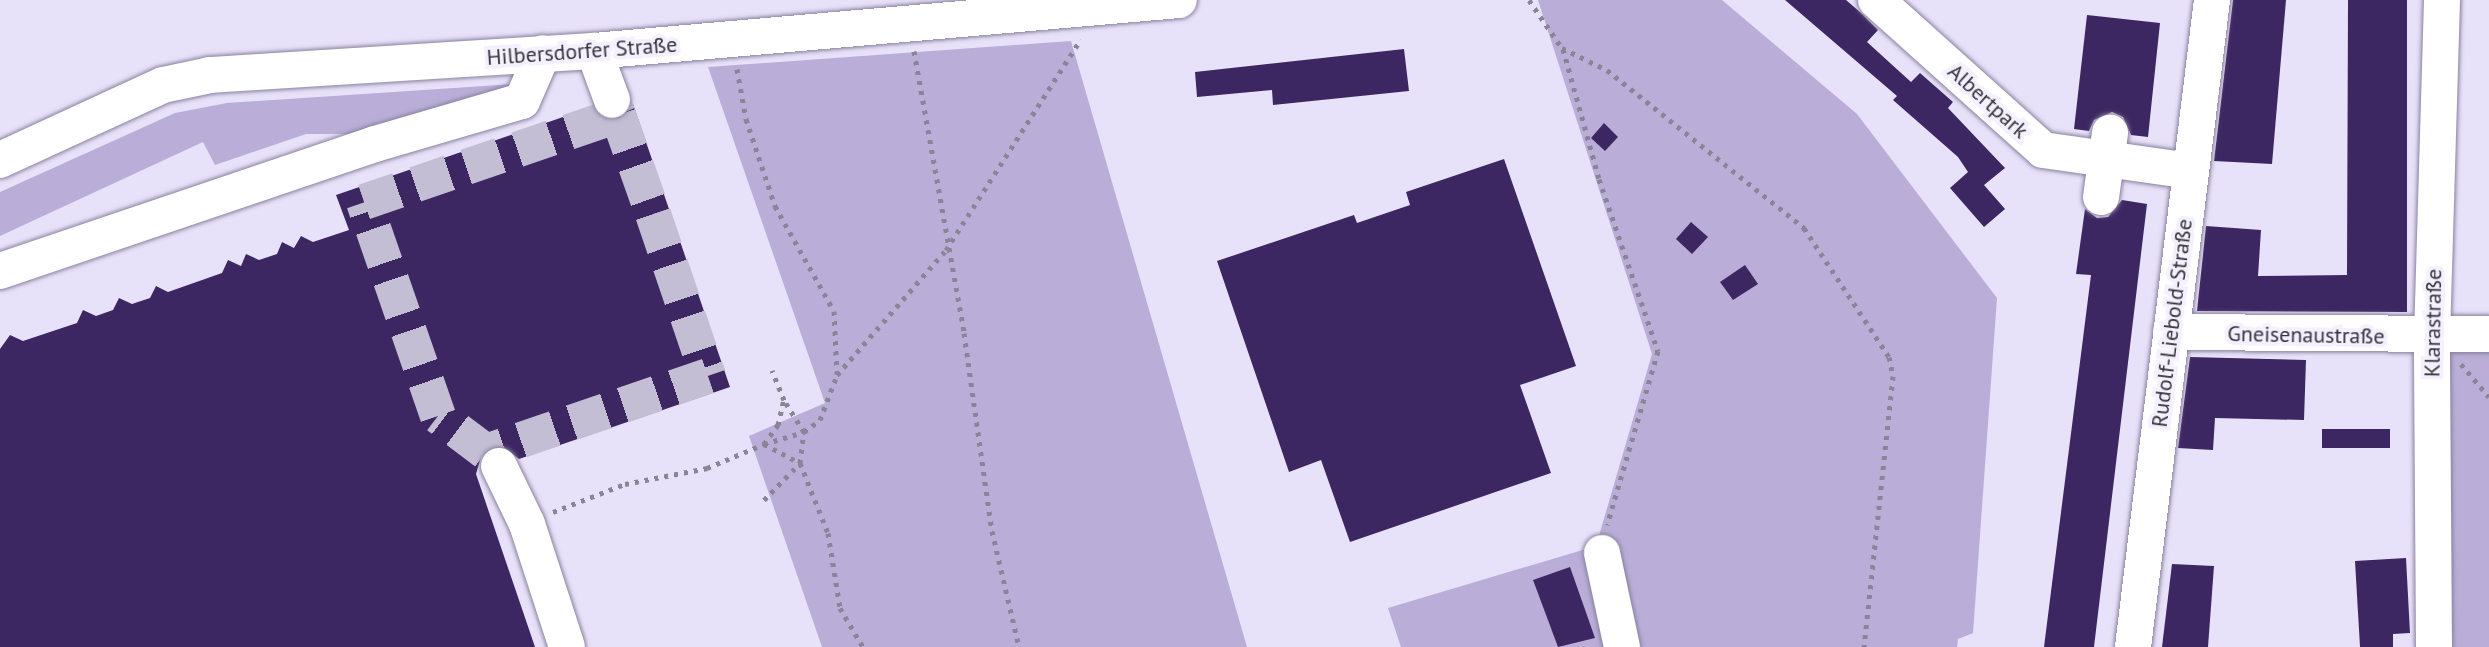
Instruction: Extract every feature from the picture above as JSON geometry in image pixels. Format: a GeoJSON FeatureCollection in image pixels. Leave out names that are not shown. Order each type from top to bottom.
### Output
{"type":"FeatureCollection","features":[{"type":"Feature","properties":{"kind":"street","name":"Hilbersdorfer Straße"},"geometry":{"type":"LineString","coordinates":[[0,160],[163,85],[210,75],[594,51],[1097,11],[1179,0]]}},
{"type":"Feature","properties":{"kind":"street","name":"Rudolf-Liebold-Straße"},"geometry":{"type":"LineString","coordinates":[[2133,647],[2212,0]]}},
{"type":"Feature","properties":{"kind":"street","name":"Klarastraße"},"geometry":{"type":"LineString","coordinates":[[2434,647],[2432,337],[2442,0]]}},
{"type":"Feature","properties":{"kind":"street","name":"Albertpark"},"geometry":{"type":"LineString","coordinates":[[1892,5],[2043,150],[2108,146],[2191,171]]}},
{"type":"Feature","properties":{"kind":"street"},"geometry":{"type":"LineString","coordinates":[[594,51],[612,100]]}},
{"type":"Feature","properties":{"kind":"street"},"geometry":{"type":"LineString","coordinates":[[0,271],[375,144],[522,101],[543,53]]}},
{"type":"Feature","properties":{"kind":"street"},"geometry":{"type":"LineString","coordinates":[[2101,197],[2108,146]]}},
{"type":"Feature","properties":{"kind":"street","name":"Gneisenaustraße"},"geometry":{"type":"LineString","coordinates":[[2171,332],[2432,337],[2489,334]]}},
{"type":"Feature","properties":{"kind":"street"},"geometry":{"type":"LineString","coordinates":[[499,466],[527,524],[567,647]]}},
{"type":"Feature","properties":{"kind":"street"},"geometry":{"type":"LineString","coordinates":[[1602,553],[1622,647]]}},
{"type":"Feature","properties":{"kind":"path"},"geometry":{"type":"LineString","coordinates":[[1529,0],[1562,48],[1599,179],[1658,351],[1602,553]]}},
{"type":"Feature","properties":{"kind":"path"},"geometry":{"type":"LineString","coordinates":[[527,524],[625,484],[707,468],[764,444],[804,432],[820,420],[837,375],[946,250],[1097,11]]}},
{"type":"Feature","properties":{"kind":"path"},"geometry":{"type":"LineString","coordinates":[[910,26],[946,250],[964,333],[992,531],[1019,647]]}},
{"type":"Feature","properties":{"kind":"path"},"geometry":{"type":"LineString","coordinates":[[732,40],[746,119],[775,206],[834,311],[837,375]]}},
{"type":"Feature","properties":{"kind":"path"},"geometry":{"type":"LineString","coordinates":[[1562,48],[1607,70],[1804,228],[1889,357],[1893,376],[1864,647]]}},
{"type":"Feature","properties":{"kind":"path"},"geometry":{"type":"LineString","coordinates":[[772,370],[784,400],[804,432],[800,463],[828,533],[840,608],[863,647]]}},
{"type":"Feature","properties":{"kind":"path"},"geometry":{"type":"LineString","coordinates":[[764,444],[778,425],[784,400]]}},
{"type":"Feature","properties":{"kind":"path"},"geometry":{"type":"LineString","coordinates":[[764,444],[800,463]]}},
{"type":"Feature","properties":{"kind":"path"},"geometry":{"type":"LineString","coordinates":[[764,500],[800,463]]}},
{"type":"Feature","properties":{"kind":"shaded area"},"geometry":{"type":"Polygon","coordinates":[[[1538,0],[1722,0],[1857,114],[1997,298],[1973,633],[1958,639],[1957,647],[1401,647],[1388,608],[1596,546],[1652,354],[1538,0]]]}},
{"type":"Feature","properties":{"kind":"shaded area"},"geometry":{"type":"Polygon","coordinates":[[[1071,41],[1247,647],[822,647],[749,436],[825,403],[708,67],[1071,41]]]}},
{"type":"Feature","properties":{"kind":"shaded area"},"geometry":{"type":"Polygon","coordinates":[[[515,84],[511,96],[368,134],[306,134],[215,165],[203,142],[0,236],[0,192],[175,113],[227,103],[515,84]]]}},
{"type":"Feature","properties":{"kind":"shaded area"},"geometry":{"type":"Polygon","coordinates":[[[2489,340],[2489,647],[2441,647],[2438,343],[2489,340]]]}},
{"type":"Feature","properties":{"kind":"building"},"geometry":{"type":"Polygon","coordinates":[[[1785,0],[1846,0],[1860,12],[1878,30],[1867,42],[1911,82],[1920,73],[1953,102],[1948,108],[2005,168],[1984,185],[2005,209],[1984,227],[1950,188],[1968,172],[1958,157],[1893,100],[1897,96],[1785,0]]]}},
{"type":"Feature","properties":{"kind":"building"},"geometry":{"type":"Polygon","coordinates":[[[2233,0],[2286,0],[2272,164],[2214,161],[2233,0]]]}},
{"type":"Feature","properties":{"kind":"building"},"geometry":{"type":"Polygon","coordinates":[[[2348,0],[2407,0],[2407,312],[2197,311],[2206,226],[2261,230],[2258,276],[2347,275],[2348,0]]]}},
{"type":"Feature","properties":{"kind":"building"},"geometry":{"type":"Polygon","coordinates":[[[2087,15],[2160,23],[2148,137],[2131,135],[2123,117],[2112,112],[2094,120],[2089,131],[2074,129],[2087,15]]]}},
{"type":"Feature","properties":{"kind":"building"},"geometry":{"type":"Polygon","coordinates":[[[1404,49],[1409,91],[1273,105],[1272,90],[1197,97],[1195,72],[1404,49]]]}},
{"type":"Feature","properties":{"kind":"building"},"geometry":{"type":"Polygon","coordinates":[[[633,104],[730,387],[519,459],[501,445],[482,454],[476,474],[535,647],[0,647],[0,349],[10,335],[23,341],[77,323],[83,310],[96,316],[113,310],[119,298],[132,304],[150,298],[156,286],[168,292],[222,273],[228,260],[241,266],[246,254],[259,260],[277,254],[282,242],[294,248],[301,236],[313,242],[349,230],[336,195],[592,107],[599,117],[618,120],[633,104]]]}},
{"type":"Feature","properties":{"kind":"building"},"geometry":{"type":"Polygon","coordinates":[[[1604,123],[1618,137],[1605,151],[1591,138],[1604,123]]]}},
{"type":"Feature","properties":{"kind":"building"},"geometry":{"type":"Polygon","coordinates":[[[1504,159],[1576,366],[1520,385],[1551,473],[1350,542],[1321,460],[1289,472],[1217,261],[1354,215],[1357,223],[1410,205],[1406,192],[1504,159]]]}},
{"type":"Feature","properties":{"kind":"building"},"geometry":{"type":"Polygon","coordinates":[[[2122,200],[2147,204],[2094,647],[2044,647],[2091,275],[2076,274],[2085,209],[2097,218],[2108,217],[2122,200]]]}},
{"type":"Feature","properties":{"kind":"building"},"geometry":{"type":"Polygon","coordinates":[[[1691,222],[1708,237],[1692,254],[1676,239],[1691,222]]]}},
{"type":"Feature","properties":{"kind":"building"},"geometry":{"type":"Polygon","coordinates":[[[1745,265],[1758,284],[1733,300],[1720,282],[1745,265]]]}},
{"type":"Feature","properties":{"kind":"building"},"geometry":{"type":"Polygon","coordinates":[[[2190,357],[2306,360],[2304,420],[2215,418],[2213,450],[2178,448],[2190,357]]]}},
{"type":"Feature","properties":{"kind":"building"},"geometry":{"type":"Polygon","coordinates":[[[2322,429],[2390,429],[2390,448],[2322,448],[2322,429]]]}},
{"type":"Feature","properties":{"kind":"building"},"geometry":{"type":"Polygon","coordinates":[[[2406,558],[2410,633],[2393,634],[2393,647],[2360,647],[2355,561],[2406,558]]]}},
{"type":"Feature","properties":{"kind":"building"},"geometry":{"type":"Polygon","coordinates":[[[2172,564],[2214,566],[2208,647],[2162,647],[2172,564]]]}},
{"type":"Feature","properties":{"kind":"building"},"geometry":{"type":"Polygon","coordinates":[[[1570,567],[1595,638],[1558,647],[1533,580],[1570,567]]]}},
{"type":"Feature","properties":{"kind":"tunnel"},"geometry":{"type":"LineString","coordinates":[[612,100],[618,115],[653,214],[708,376],[486,452],[438,416],[364,202],[618,115]]}}]}
